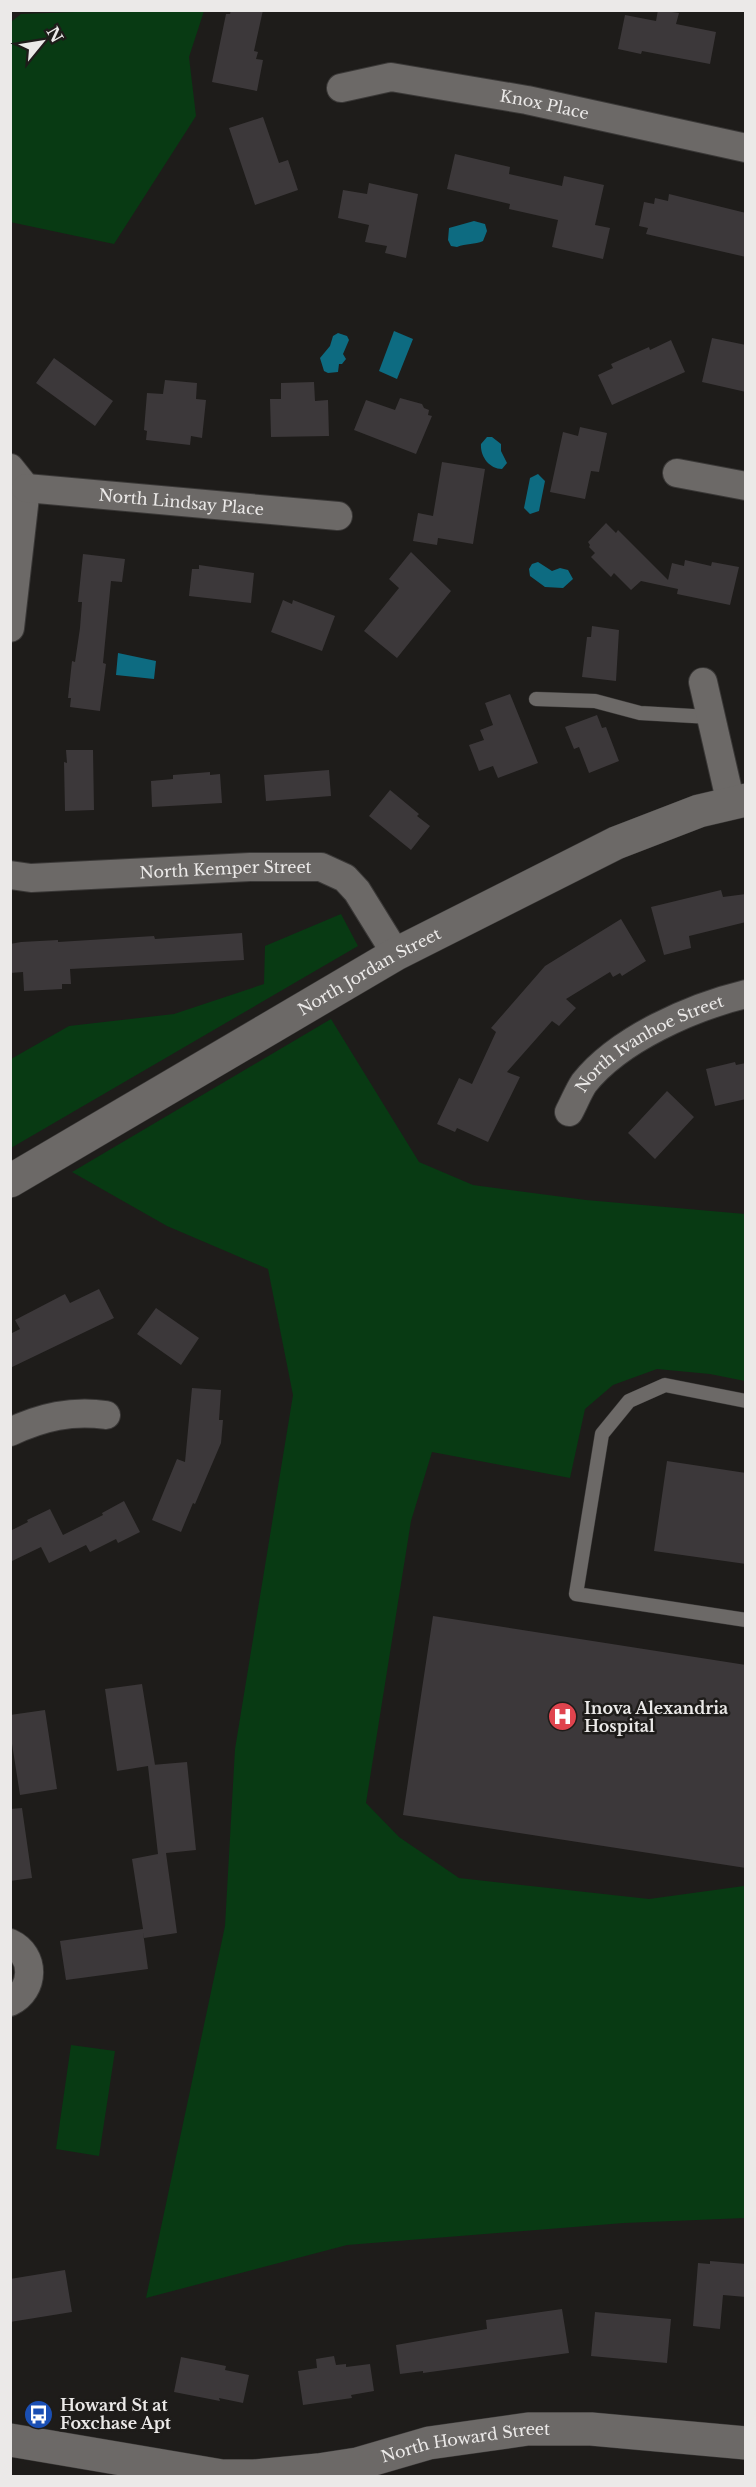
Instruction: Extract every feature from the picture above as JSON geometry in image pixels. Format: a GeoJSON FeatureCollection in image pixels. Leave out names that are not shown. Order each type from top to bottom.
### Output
{"type":"FeatureCollection","features":[{"type":"Feature","properties":{"kind":"street","name":"Knox Place"},"geometry":{"type":"LineString","coordinates":[[342,88],[391,76],[527,100],[746,148]]}},
{"type":"Feature","properties":{"kind":"street"},"geometry":{"type":"LineString","coordinates":[[677,473],[746,486]]}},
{"type":"Feature","properties":{"kind":"street"},"geometry":{"type":"LineString","coordinates":[[10,628],[18,478]]}},
{"type":"Feature","properties":{"kind":"street","name":"North Lindsay Place"},"geometry":{"type":"LineString","coordinates":[[18,478],[338,516]]}},
{"type":"Feature","properties":{"kind":"street"},"geometry":{"type":"LineString","coordinates":[[703,682],[710,717],[738,802]]}},
{"type":"Feature","properties":{"kind":"street","name":"North Jordan Street"},"geometry":{"type":"LineString","coordinates":[[10,1181],[396,954],[616,843],[699,811],[738,802]]}},
{"type":"Feature","properties":{"kind":"street","name":"North Kemper Street"},"geometry":{"type":"LineString","coordinates":[[10,875],[31,878],[250,867],[321,867],[345,878],[357,891],[396,954]]}},
{"type":"Feature","properties":{"kind":"street","name":"North Ivanhoe Street"},"geometry":{"type":"LineString","coordinates":[[569,1112],[584,1084],[608,1059],[641,1037],[694,1011],[746,994]]}},
{"type":"Feature","properties":{"kind":"street"},"geometry":{"type":"LineString","coordinates":[[10,1432],[61,1414],[87,1412],[106,1415]]}},
{"type":"Feature","properties":{"kind":"street"},"geometry":{"type":"LineString","coordinates":[[10,1943],[23,1952],[30,1973],[23,1994],[10,2002]]}},
{"type":"Feature","properties":{"kind":"street","name":"North Howard Street"},"geometry":{"type":"LineString","coordinates":[[10,2440],[227,2476],[318,2470],[357,2464],[429,2443],[528,2429],[591,2429],[746,2443]]}},
{"type":"Feature","properties":{"kind":"lane"},"geometry":{"type":"LineString","coordinates":[[536,699],[595,700],[640,713],[710,717]]}},
{"type":"Feature","properties":{"kind":"lane"},"geometry":{"type":"LineString","coordinates":[[746,1401],[665,1385],[629,1401],[602,1434],[576,1594],[746,1620]]}},
{"type":"Feature","properties":{"kind":"green space"},"geometry":{"type":"Polygon","coordinates":[[[204,11],[189,57],[196,116],[114,244],[10,222],[11,22],[21,14],[204,11]]]}},
{"type":"Feature","properties":{"kind":"green space"},"geometry":{"type":"Polygon","coordinates":[[[341,914],[358,946],[11,1148],[11,1059],[69,1026],[174,1014],[264,984],[265,946],[341,914]]]}},
{"type":"Feature","properties":{"kind":"green space"},"geometry":{"type":"Polygon","coordinates":[[[331,1019],[419,1162],[473,1185],[586,1200],[745,1214],[745,1381],[710,1374],[657,1369],[613,1385],[585,1409],[570,1478],[432,1452],[411,1521],[366,1803],[399,1837],[459,1878],[649,1899],[744,1886],[745,2218],[624,2223],[347,2245],[146,2298],[225,1926],[235,1749],[293,1395],[268,1269],[167,1226],[72,1172],[331,1019]]]}},
{"type":"Feature","properties":{"kind":"green space"},"geometry":{"type":"Polygon","coordinates":[[[71,2045],[115,2051],[99,2156],[56,2149],[71,2045]]]}},
{"type":"Feature","properties":{"kind":"water"},"geometry":{"type":"Polygon","coordinates":[[[474,221],[485,224],[487,231],[483,241],[457,247],[451,246],[448,240],[449,228],[474,221]]]}},
{"type":"Feature","properties":{"kind":"water"},"geometry":{"type":"Polygon","coordinates":[[[394,331],[413,339],[397,379],[379,371],[394,331]]]}},
{"type":"Feature","properties":{"kind":"water"},"geometry":{"type":"Polygon","coordinates":[[[338,333],[347,336],[349,340],[343,354],[346,359],[339,364],[338,372],[328,373],[324,371],[320,358],[330,346],[333,336],[338,333]]]}},
{"type":"Feature","properties":{"kind":"water"},"geometry":{"type":"Polygon","coordinates":[[[487,437],[492,437],[501,444],[501,451],[507,463],[502,469],[493,467],[484,457],[481,444],[487,437]]]}},
{"type":"Feature","properties":{"kind":"water"},"geometry":{"type":"Polygon","coordinates":[[[538,474],[545,481],[539,511],[530,514],[524,508],[530,478],[538,474]]]}},
{"type":"Feature","properties":{"kind":"water"},"geometry":{"type":"Polygon","coordinates":[[[538,562],[552,571],[560,568],[568,570],[573,579],[563,588],[545,587],[530,576],[529,569],[532,564],[538,562]]]}},
{"type":"Feature","properties":{"kind":"water"},"geometry":{"type":"Polygon","coordinates":[[[118,653],[156,661],[154,679],[116,675],[118,653]]]}},
{"type":"Feature","properties":{"kind":"building"},"geometry":{"type":"Polygon","coordinates":[[[231,10],[263,10],[254,51],[258,52],[256,59],[263,60],[257,91],[212,82],[226,14],[230,14],[231,10]]]}},
{"type":"Feature","properties":{"kind":"building"},"geometry":{"type":"Polygon","coordinates":[[[658,10],[679,13],[676,24],[716,32],[710,64],[642,51],[641,54],[618,49],[625,15],[656,21],[658,10]]]}},
{"type":"Feature","properties":{"kind":"building"},"geometry":{"type":"Polygon","coordinates":[[[263,117],[279,163],[288,160],[298,190],[255,205],[229,128],[263,117]]]}},
{"type":"Feature","properties":{"kind":"building"},"geometry":{"type":"Polygon","coordinates":[[[455,154],[510,167],[509,174],[562,186],[564,176],[604,185],[595,225],[610,228],[603,259],[552,247],[558,220],[509,209],[510,204],[447,189],[455,154]]]}},
{"type":"Feature","properties":{"kind":"building"},"geometry":{"type":"Polygon","coordinates":[[[369,183],[418,194],[406,258],[385,253],[387,246],[365,242],[369,225],[338,218],[343,190],[367,194],[369,183]]]}},
{"type":"Feature","properties":{"kind":"building"},"geometry":{"type":"Polygon","coordinates":[[[669,194],[746,213],[746,257],[646,234],[648,228],[639,226],[644,202],[654,204],[655,198],[668,201],[669,194]]]}},
{"type":"Feature","properties":{"kind":"building"},"geometry":{"type":"Polygon","coordinates":[[[712,338],[746,345],[746,392],[702,382],[712,338]]]}},
{"type":"Feature","properties":{"kind":"building"},"geometry":{"type":"Polygon","coordinates":[[[671,340],[685,372],[612,405],[598,375],[613,368],[611,364],[671,340]]]}},
{"type":"Feature","properties":{"kind":"building"},"geometry":{"type":"Polygon","coordinates":[[[54,358],[113,401],[95,426],[36,383],[54,358]]]}},
{"type":"Feature","properties":{"kind":"building"},"geometry":{"type":"Polygon","coordinates":[[[165,380],[197,383],[196,399],[206,400],[202,438],[191,436],[190,445],[146,440],[147,431],[144,430],[147,393],[163,394],[165,380]]]}},
{"type":"Feature","properties":{"kind":"building"},"geometry":{"type":"Polygon","coordinates":[[[314,382],[315,401],[328,400],[329,436],[271,437],[270,399],[281,399],[281,383],[314,382]]]}},
{"type":"Feature","properties":{"kind":"building"},"geometry":{"type":"Polygon","coordinates":[[[400,398],[422,404],[429,410],[428,415],[432,416],[416,454],[354,430],[366,400],[395,410],[400,398]]]}},
{"type":"Feature","properties":{"kind":"building"},"geometry":{"type":"Polygon","coordinates":[[[580,427],[607,433],[599,472],[591,471],[585,499],[550,492],[563,432],[578,436],[580,427]]]}},
{"type":"Feature","properties":{"kind":"building"},"geometry":{"type":"Polygon","coordinates":[[[442,462],[485,469],[473,544],[438,538],[437,545],[413,541],[418,513],[433,516],[442,462]]]}},
{"type":"Feature","properties":{"kind":"building"},"geometry":{"type":"Polygon","coordinates":[[[606,523],[616,533],[618,530],[668,580],[672,563],[684,566],[685,560],[711,566],[712,562],[739,567],[730,605],[677,594],[678,589],[641,581],[631,590],[614,573],[611,577],[591,557],[595,553],[589,547],[588,542],[606,523]]]}},
{"type":"Feature","properties":{"kind":"building"},"geometry":{"type":"Polygon","coordinates":[[[411,552],[451,591],[397,658],[364,631],[399,588],[389,579],[411,552]]]}},
{"type":"Feature","properties":{"kind":"building"},"geometry":{"type":"Polygon","coordinates":[[[83,554],[125,559],[122,582],[111,581],[103,663],[106,664],[100,711],[70,707],[71,698],[68,698],[72,661],[75,662],[80,628],[82,602],[78,602],[83,554]]]}},
{"type":"Feature","properties":{"kind":"building"},"geometry":{"type":"Polygon","coordinates":[[[199,565],[254,573],[251,603],[189,596],[192,569],[199,569],[199,565]]]}},
{"type":"Feature","properties":{"kind":"building"},"geometry":{"type":"Polygon","coordinates":[[[283,600],[292,604],[293,600],[335,616],[322,651],[271,632],[283,600]]]}},
{"type":"Feature","properties":{"kind":"building"},"geometry":{"type":"Polygon","coordinates":[[[592,626],[619,630],[616,681],[582,677],[587,637],[591,637],[592,626]]]}},
{"type":"Feature","properties":{"kind":"building"},"geometry":{"type":"Polygon","coordinates":[[[510,694],[538,763],[498,778],[493,766],[479,771],[469,745],[484,740],[480,730],[493,725],[485,703],[510,694]]]}},
{"type":"Feature","properties":{"kind":"building"},"geometry":{"type":"Polygon","coordinates":[[[597,715],[602,728],[606,727],[619,761],[589,773],[579,747],[574,749],[565,727],[597,715]]]}},
{"type":"Feature","properties":{"kind":"building"},"geometry":{"type":"Polygon","coordinates":[[[66,750],[93,750],[94,810],[65,811],[64,762],[67,763],[66,750]]]}},
{"type":"Feature","properties":{"kind":"building"},"geometry":{"type":"Polygon","coordinates":[[[329,770],[331,796],[266,801],[264,775],[329,770]]]}},
{"type":"Feature","properties":{"kind":"building"},"geometry":{"type":"Polygon","coordinates":[[[210,772],[210,775],[220,774],[222,803],[152,807],[151,781],[173,779],[173,775],[210,772]]]}},
{"type":"Feature","properties":{"kind":"building"},"geometry":{"type":"Polygon","coordinates":[[[390,790],[430,826],[411,850],[369,816],[390,790]]]}},
{"type":"Feature","properties":{"kind":"building"},"geometry":{"type":"Polygon","coordinates":[[[721,890],[723,897],[746,894],[746,922],[689,936],[691,948],[664,955],[651,907],[721,890]]]}},
{"type":"Feature","properties":{"kind":"building"},"geometry":{"type":"Polygon","coordinates":[[[621,919],[646,961],[622,976],[620,973],[613,977],[610,972],[566,999],[576,1008],[559,1026],[552,1021],[507,1072],[520,1077],[488,1142],[457,1128],[455,1132],[437,1124],[459,1078],[472,1084],[496,1032],[491,1028],[545,966],[621,919]]]}},
{"type":"Feature","properties":{"kind":"building"},"geometry":{"type":"Polygon","coordinates":[[[242,933],[244,960],[70,969],[71,984],[62,984],[62,989],[24,991],[23,972],[10,973],[10,944],[21,942],[154,936],[155,939],[242,933]]]}},
{"type":"Feature","properties":{"kind":"building"},"geometry":{"type":"Polygon","coordinates":[[[735,1062],[736,1065],[746,1063],[746,1099],[715,1106],[706,1069],[735,1062]]]}},
{"type":"Feature","properties":{"kind":"building"},"geometry":{"type":"Polygon","coordinates":[[[667,1091],[694,1117],[655,1159],[628,1133],[667,1091]]]}},
{"type":"Feature","properties":{"kind":"building"},"geometry":{"type":"Polygon","coordinates":[[[99,1289],[114,1318],[10,1368],[10,1334],[20,1329],[15,1320],[65,1294],[70,1303],[99,1289]]]}},
{"type":"Feature","properties":{"kind":"building"},"geometry":{"type":"Polygon","coordinates":[[[156,1308],[199,1338],[181,1365],[137,1334],[156,1308]]]}},
{"type":"Feature","properties":{"kind":"building"},"geometry":{"type":"Polygon","coordinates":[[[192,1388],[221,1390],[219,1420],[223,1420],[221,1443],[181,1532],[152,1520],[177,1459],[185,1462],[192,1388]]]}},
{"type":"Feature","properties":{"kind":"building"},"geometry":{"type":"Polygon","coordinates":[[[667,1461],[746,1473],[746,1564],[654,1551],[667,1461]]]}},
{"type":"Feature","properties":{"kind":"building"},"geometry":{"type":"Polygon","coordinates":[[[124,1501],[140,1532],[118,1543],[116,1539],[90,1552],[86,1545],[49,1563],[41,1547],[10,1562],[10,1531],[28,1522],[27,1520],[50,1509],[63,1535],[103,1515],[102,1513],[124,1501]]]}},
{"type":"Feature","properties":{"kind":"building"},"geometry":{"type":"Polygon","coordinates":[[[433,1616],[746,1665],[746,1868],[403,1815],[433,1616]]]}},
{"type":"Feature","properties":{"kind":"building"},"geometry":{"type":"Polygon","coordinates":[[[142,1684],[155,1765],[187,1762],[196,1850],[166,1853],[177,1933],[144,1938],[143,1932],[148,1969],[66,1980],[60,1941],[143,1929],[132,1859],[158,1854],[148,1766],[117,1771],[105,1689],[142,1684]]]}},
{"type":"Feature","properties":{"kind":"building"},"geometry":{"type":"Polygon","coordinates":[[[45,1710],[57,1789],[20,1795],[10,1731],[10,1715],[45,1710]]]}},
{"type":"Feature","properties":{"kind":"building"},"geometry":{"type":"Polygon","coordinates":[[[22,1808],[32,1878],[10,1881],[10,1809],[22,1808]]]}},
{"type":"Feature","properties":{"kind":"building"},"geometry":{"type":"Polygon","coordinates":[[[710,2261],[746,2264],[746,2297],[723,2295],[720,2329],[693,2326],[698,2263],[710,2264],[710,2261]]]}},
{"type":"Feature","properties":{"kind":"building"},"geometry":{"type":"Polygon","coordinates":[[[65,2270],[72,2312],[10,2322],[10,2279],[65,2270]]]}},
{"type":"Feature","properties":{"kind":"building"},"geometry":{"type":"Polygon","coordinates":[[[562,2309],[569,2353],[423,2373],[423,2371],[400,2374],[396,2345],[487,2329],[486,2320],[562,2309]]]}},
{"type":"Feature","properties":{"kind":"building"},"geometry":{"type":"Polygon","coordinates":[[[595,2312],[671,2319],[667,2363],[591,2356],[595,2312]]]}},
{"type":"Feature","properties":{"kind":"building"},"geometry":{"type":"Polygon","coordinates":[[[334,2356],[336,2365],[346,2364],[346,2367],[370,2364],[374,2391],[351,2395],[352,2398],[303,2405],[298,2371],[317,2368],[316,2359],[334,2356]]]}},
{"type":"Feature","properties":{"kind":"building"},"geometry":{"type":"Polygon","coordinates":[[[181,2357],[226,2366],[225,2370],[249,2375],[243,2403],[174,2392],[181,2357]]]}},
{"type":"Feature","properties":{"kind":"place","name":"Inova Alexandria Hospital"},"geometry":{"type":"Point","coordinates":[563,1717]}},
{"type":"Feature","properties":{"kind":"place","name":"Howard St at Foxchase Apt"},"geometry":{"type":"Point","coordinates":[39,2414]}}]}
